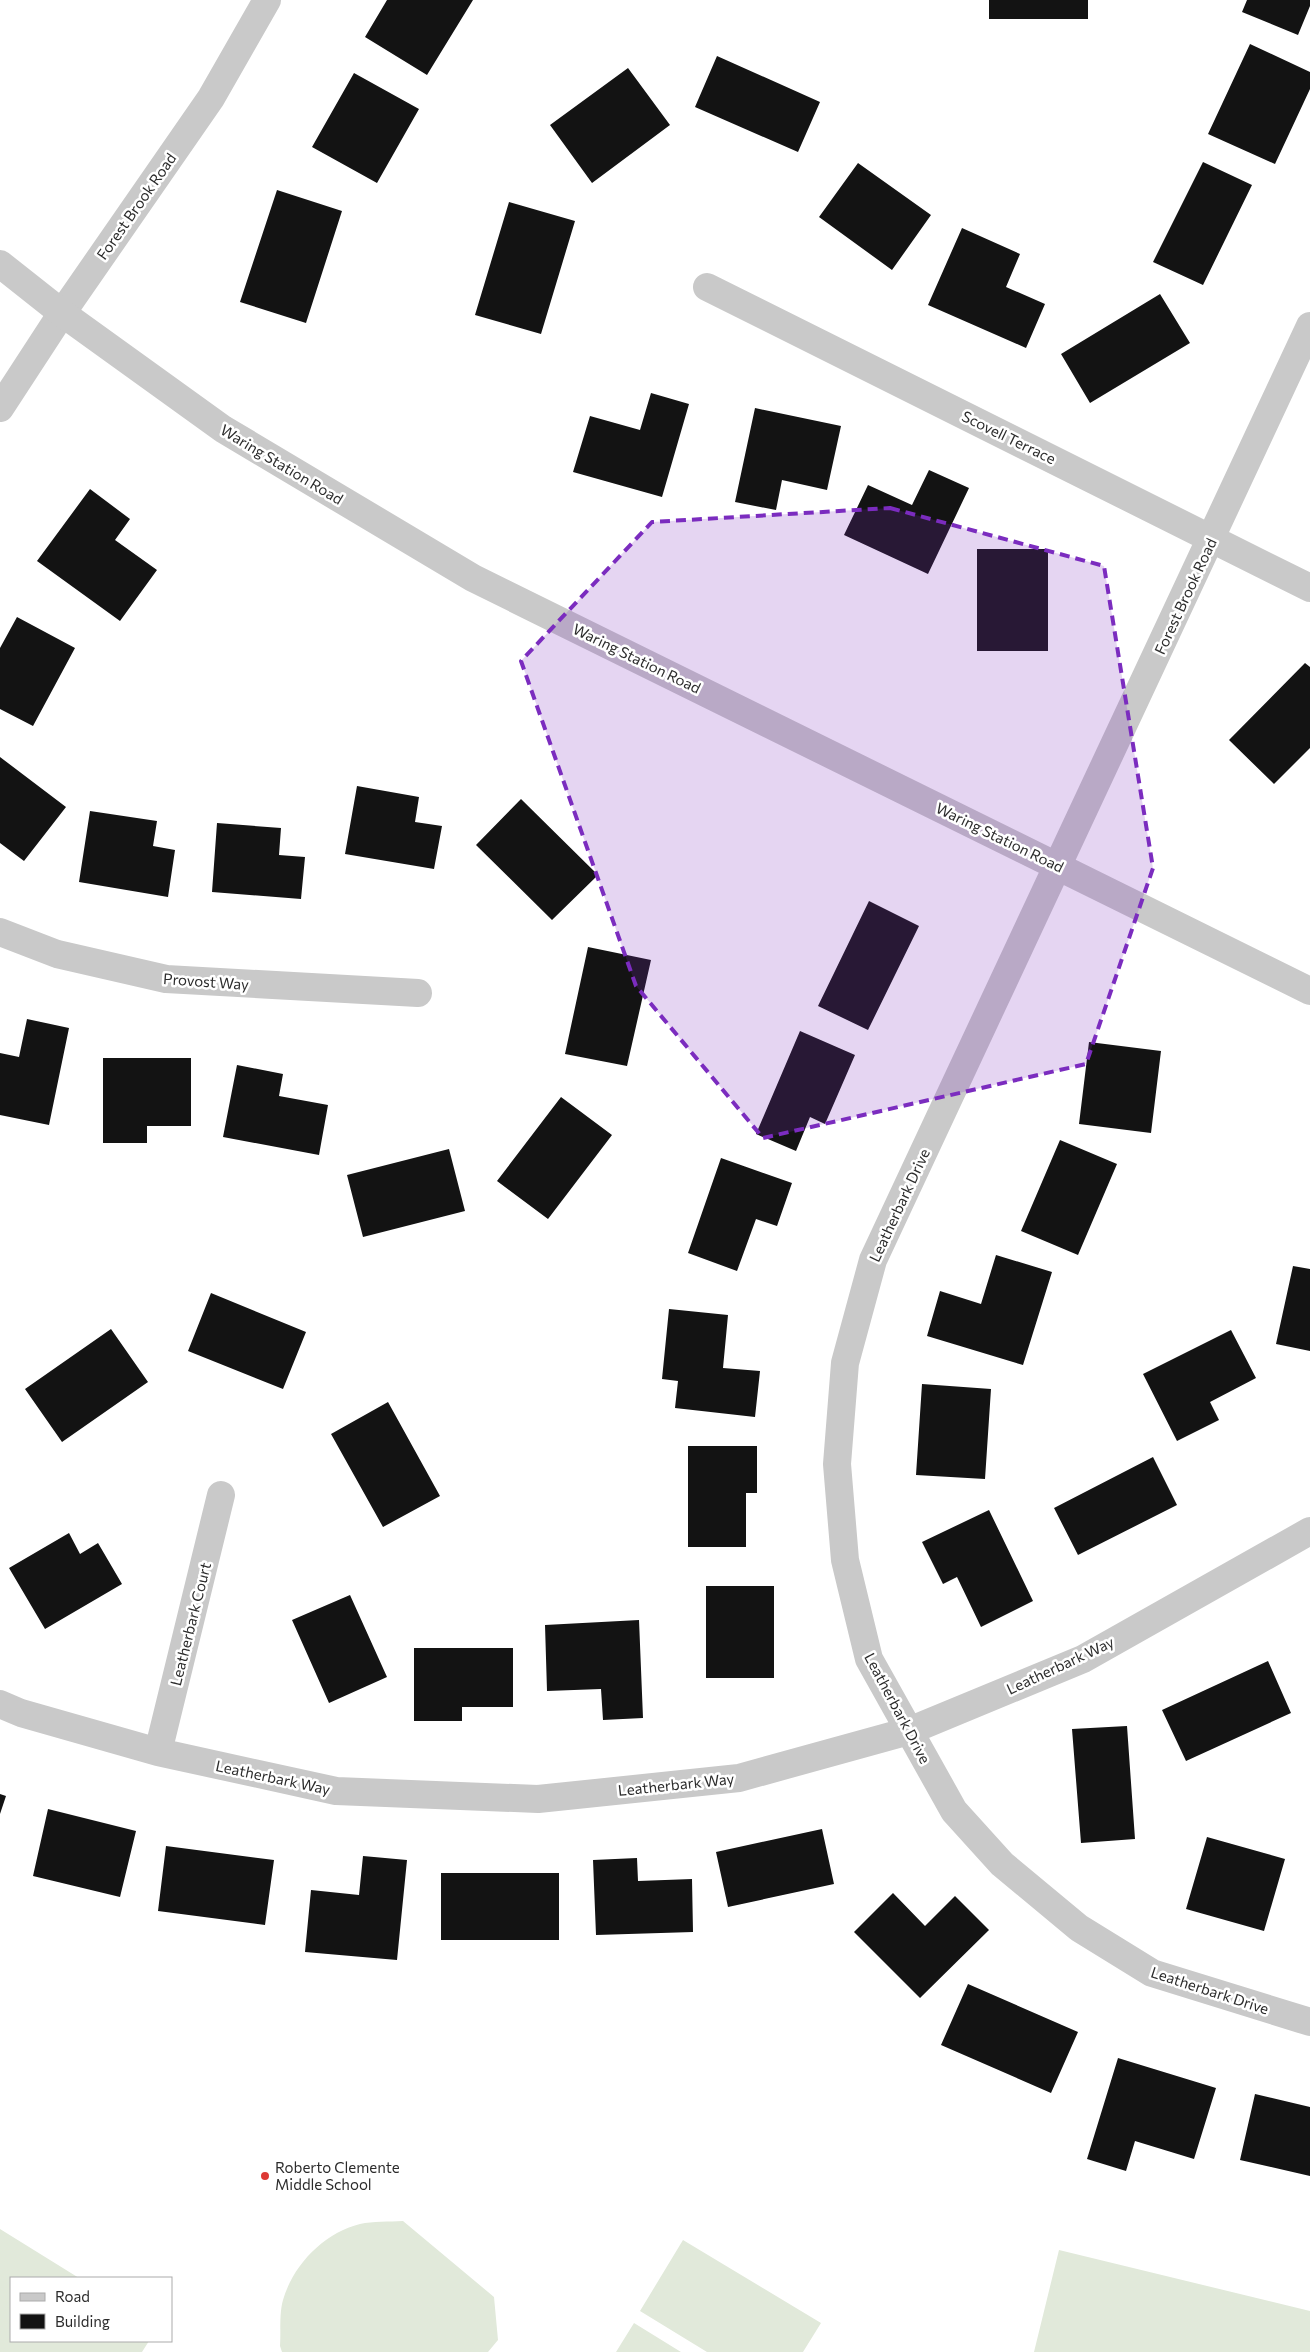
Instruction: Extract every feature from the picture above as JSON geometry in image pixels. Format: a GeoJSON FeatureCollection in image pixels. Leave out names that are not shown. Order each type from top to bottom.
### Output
{"type":"FeatureCollection","features":[{"type":"Feature","properties":{"kind":"street","name":"Forest Brook Road"},"geometry":{"type":"LineString","coordinates":[[0,408],[62,313],[211,98],[267,0]]}},
{"type":"Feature","properties":{"kind":"street","name":"Waring Station Road"},"geometry":{"type":"LineString","coordinates":[[0,264],[62,313],[223,430],[473,578],[1059,865],[1310,991]]}},
{"type":"Feature","properties":{"kind":"street","name":"Scovell Terrace"},"geometry":{"type":"LineString","coordinates":[[707,287],[1310,588]]}},
{"type":"Feature","properties":{"kind":"street","name":"Forest Brook Road"},"geometry":{"type":"LineString","coordinates":[[1059,865],[1310,326]]}},
{"type":"Feature","properties":{"kind":"street","name":"Leatherbark Drive"},"geometry":{"type":"LineString","coordinates":[[1059,865],[873,1260],[845,1363],[837,1464],[845,1560],[869,1658],[954,1812],[1002,1864],[1079,1928],[1152,1973],[1310,2022]]}},
{"type":"Feature","properties":{"kind":"street","name":"Provost Way"},"geometry":{"type":"LineString","coordinates":[[0,932],[57,954],[166,979],[418,993]]}},
{"type":"Feature","properties":{"kind":"street","name":"Leatherbark Court"},"geometry":{"type":"LineString","coordinates":[[158,1752],[221,1495]]}},
{"type":"Feature","properties":{"kind":"street","name":"Leatherbark Way"},"geometry":{"type":"LineString","coordinates":[[0,1704],[21,1713],[158,1752],[336,1791],[538,1799],[740,1778],[909,1731],[1083,1658],[1310,1532]]}},
{"type":"Feature","properties":{"kind":"highlighted area"},"geometry":{"type":"Polygon","coordinates":[[[890,508],[1104,566],[1153,868],[1086,1064],[763,1138],[636,986],[521,661],[652,522],[890,508]]]}},
{"type":"Feature","properties":{"kind":"green space"},"geometry":{"type":"Polygon","coordinates":[[[403,2221],[494,2297],[498,2340],[488,2352],[282,2352],[280,2346],[280,2323],[283,2300],[294,2275],[312,2252],[322,2243],[347,2228],[365,2223],[403,2221]]]}},
{"type":"Feature","properties":{"kind":"green space"},"geometry":{"type":"Polygon","coordinates":[[[0,2229],[77,2277],[10,2277],[10,2342],[148,2342],[142,2352],[0,2352],[0,2229]]]}},
{"type":"Feature","properties":{"kind":"green space"},"geometry":{"type":"Polygon","coordinates":[[[683,2240],[821,2323],[803,2352],[707,2352],[640,2311],[683,2240]]]}},
{"type":"Feature","properties":{"kind":"green space"},"geometry":{"type":"Polygon","coordinates":[[[1059,2250],[1310,2311],[1310,2352],[1034,2352],[1059,2250]]]}},
{"type":"Feature","properties":{"kind":"green space"},"geometry":{"type":"Polygon","coordinates":[[[634,2323],[681,2352],[616,2352],[634,2323]]]}},
{"type":"Feature","properties":{"kind":"building"},"geometry":{"type":"Polygon","coordinates":[[[387,0],[473,0],[427,75],[365,37],[387,0]]]}},
{"type":"Feature","properties":{"kind":"building"},"geometry":{"type":"Polygon","coordinates":[[[989,0],[1088,0],[1088,19],[989,19],[989,0]]]}},
{"type":"Feature","properties":{"kind":"building"},"geometry":{"type":"Polygon","coordinates":[[[1247,0],[1310,0],[1310,6],[1298,35],[1242,12],[1247,0]]]}},
{"type":"Feature","properties":{"kind":"building"},"geometry":{"type":"Polygon","coordinates":[[[1250,44],[1310,72],[1310,89],[1275,164],[1208,134],[1250,44]]]}},
{"type":"Feature","properties":{"kind":"building"},"geometry":{"type":"Polygon","coordinates":[[[717,56],[820,102],[798,152],[695,107],[717,56]]]}},
{"type":"Feature","properties":{"kind":"building"},"geometry":{"type":"Polygon","coordinates":[[[628,68],[670,125],[592,183],[550,125],[628,68]]]}},
{"type":"Feature","properties":{"kind":"building"},"geometry":{"type":"Polygon","coordinates":[[[354,73],[419,109],[377,183],[312,147],[354,73]]]}},
{"type":"Feature","properties":{"kind":"building"},"geometry":{"type":"Polygon","coordinates":[[[1203,162],[1252,185],[1203,285],[1153,262],[1203,162]]]}},
{"type":"Feature","properties":{"kind":"building"},"geometry":{"type":"Polygon","coordinates":[[[858,163],[931,215],[892,270],[819,217],[858,163]]]}},
{"type":"Feature","properties":{"kind":"building"},"geometry":{"type":"Polygon","coordinates":[[[277,190],[342,211],[306,323],[240,302],[277,190]]]}},
{"type":"Feature","properties":{"kind":"building"},"geometry":{"type":"Polygon","coordinates":[[[509,202],[575,221],[541,334],[475,315],[509,202]]]}},
{"type":"Feature","properties":{"kind":"building"},"geometry":{"type":"Polygon","coordinates":[[[962,228],[1020,254],[1006,287],[1045,304],[1026,348],[928,305],[962,228]]]}},
{"type":"Feature","properties":{"kind":"building"},"geometry":{"type":"Polygon","coordinates":[[[1160,294],[1190,343],[1090,403],[1061,354],[1160,294]]]}},
{"type":"Feature","properties":{"kind":"building"},"geometry":{"type":"Polygon","coordinates":[[[651,393],[689,404],[662,497],[573,472],[590,416],[640,430],[651,393]]]}},
{"type":"Feature","properties":{"kind":"building"},"geometry":{"type":"Polygon","coordinates":[[[755,408],[841,426],[827,490],[782,480],[776,510],[735,502],[755,408]]]}},
{"type":"Feature","properties":{"kind":"building"},"geometry":{"type":"Polygon","coordinates":[[[929,470],[969,488],[928,574],[844,535],[868,485],[912,505],[929,470]]]}},
{"type":"Feature","properties":{"kind":"building"},"geometry":{"type":"Polygon","coordinates":[[[90,489],[130,519],[115,540],[157,570],[120,621],[37,561],[90,489]]]}},
{"type":"Feature","properties":{"kind":"building"},"geometry":{"type":"Polygon","coordinates":[[[977,549],[1048,549],[1048,651],[977,651],[977,549]]]}},
{"type":"Feature","properties":{"kind":"building"},"geometry":{"type":"Polygon","coordinates":[[[17,617],[75,648],[33,726],[0,709],[0,648],[17,617]]]}},
{"type":"Feature","properties":{"kind":"building"},"geometry":{"type":"Polygon","coordinates":[[[1305,663],[1310,667],[1310,748],[1274,784],[1229,740],[1305,663]]]}},
{"type":"Feature","properties":{"kind":"building"},"geometry":{"type":"Polygon","coordinates":[[[0,757],[66,807],[24,861],[0,843],[0,757]]]}},
{"type":"Feature","properties":{"kind":"building"},"geometry":{"type":"Polygon","coordinates":[[[357,786],[419,797],[415,822],[442,826],[434,869],[345,854],[357,786]]]}},
{"type":"Feature","properties":{"kind":"building"},"geometry":{"type":"Polygon","coordinates":[[[521,799],[598,875],[552,920],[476,845],[521,799]]]}},
{"type":"Feature","properties":{"kind":"building"},"geometry":{"type":"Polygon","coordinates":[[[90,811],[157,821],[153,846],[175,850],[168,897],[79,882],[90,811]]]}},
{"type":"Feature","properties":{"kind":"building"},"geometry":{"type":"Polygon","coordinates":[[[217,823],[281,828],[279,855],[305,857],[301,899],[212,892],[217,823]]]}},
{"type":"Feature","properties":{"kind":"building"},"geometry":{"type":"Polygon","coordinates":[[[869,901],[919,926],[868,1030],[818,1006],[869,901]]]}},
{"type":"Feature","properties":{"kind":"building"},"geometry":{"type":"Polygon","coordinates":[[[588,947],[651,960],[627,1066],[565,1054],[588,947]]]}},
{"type":"Feature","properties":{"kind":"building"},"geometry":{"type":"Polygon","coordinates":[[[27,1019],[69,1028],[49,1125],[0,1115],[0,1053],[19,1057],[27,1019]]]}},
{"type":"Feature","properties":{"kind":"building"},"geometry":{"type":"Polygon","coordinates":[[[800,1031],[855,1055],[825,1124],[810,1117],[796,1151],[756,1134],[800,1031]]]}},
{"type":"Feature","properties":{"kind":"building"},"geometry":{"type":"Polygon","coordinates":[[[1089,1042],[1161,1051],[1151,1133],[1079,1124],[1089,1042]]]}},
{"type":"Feature","properties":{"kind":"building"},"geometry":{"type":"Polygon","coordinates":[[[103,1058],[191,1058],[191,1126],[147,1126],[147,1143],[103,1143],[103,1058]]]}},
{"type":"Feature","properties":{"kind":"building"},"geometry":{"type":"Polygon","coordinates":[[[237,1065],[283,1074],[279,1096],[328,1105],[319,1155],[223,1137],[237,1065]]]}},
{"type":"Feature","properties":{"kind":"building"},"geometry":{"type":"Polygon","coordinates":[[[561,1097],[612,1135],[548,1219],[497,1181],[561,1097]]]}},
{"type":"Feature","properties":{"kind":"building"},"geometry":{"type":"Polygon","coordinates":[[[1060,1140],[1117,1164],[1078,1255],[1021,1231],[1060,1140]]]}},
{"type":"Feature","properties":{"kind":"building"},"geometry":{"type":"Polygon","coordinates":[[[449,1149],[465,1211],[363,1237],[347,1175],[449,1149]]]}},
{"type":"Feature","properties":{"kind":"building"},"geometry":{"type":"Polygon","coordinates":[[[721,1158],[792,1183],[777,1226],[756,1219],[737,1271],[688,1253],[721,1158]]]}},
{"type":"Feature","properties":{"kind":"building"},"geometry":{"type":"Polygon","coordinates":[[[996,1255],[1052,1272],[1023,1365],[927,1336],[940,1291],[981,1304],[996,1255]]]}},
{"type":"Feature","properties":{"kind":"building"},"geometry":{"type":"Polygon","coordinates":[[[1293,1266],[1310,1269],[1310,1351],[1276,1344],[1293,1266]]]}},
{"type":"Feature","properties":{"kind":"building"},"geometry":{"type":"Polygon","coordinates":[[[211,1293],[306,1332],[283,1389],[188,1351],[211,1293]]]}},
{"type":"Feature","properties":{"kind":"building"},"geometry":{"type":"Polygon","coordinates":[[[669,1309],[728,1315],[723,1368],[760,1371],[755,1417],[675,1408],[678,1381],[662,1379],[669,1309]]]}},
{"type":"Feature","properties":{"kind":"building"},"geometry":{"type":"Polygon","coordinates":[[[111,1329],[148,1382],[62,1442],[25,1389],[111,1329]]]}},
{"type":"Feature","properties":{"kind":"building"},"geometry":{"type":"Polygon","coordinates":[[[1231,1330],[1256,1378],[1210,1402],[1219,1420],[1177,1441],[1143,1374],[1231,1330]]]}},
{"type":"Feature","properties":{"kind":"building"},"geometry":{"type":"Polygon","coordinates":[[[922,1384],[991,1389],[985,1479],[916,1475],[922,1384]]]}},
{"type":"Feature","properties":{"kind":"building"},"geometry":{"type":"Polygon","coordinates":[[[388,1402],[440,1496],[383,1527],[331,1434],[388,1402]]]}},
{"type":"Feature","properties":{"kind":"building"},"geometry":{"type":"Polygon","coordinates":[[[688,1446],[757,1446],[757,1493],[746,1493],[746,1547],[688,1547],[688,1446]]]}},
{"type":"Feature","properties":{"kind":"building"},"geometry":{"type":"Polygon","coordinates":[[[1153,1457],[1177,1505],[1078,1555],[1054,1508],[1153,1457]]]}},
{"type":"Feature","properties":{"kind":"building"},"geometry":{"type":"Polygon","coordinates":[[[989,1510],[1033,1601],[981,1627],[957,1577],[943,1584],[922,1542],[989,1510]]]}},
{"type":"Feature","properties":{"kind":"building"},"geometry":{"type":"Polygon","coordinates":[[[69,1533],[80,1554],[98,1543],[122,1584],[45,1629],[9,1568],[69,1533]]]}},
{"type":"Feature","properties":{"kind":"building"},"geometry":{"type":"Polygon","coordinates":[[[706,1586],[774,1586],[774,1678],[706,1678],[706,1586]]]}},
{"type":"Feature","properties":{"kind":"building"},"geometry":{"type":"Polygon","coordinates":[[[350,1595],[387,1677],[329,1703],[292,1620],[350,1595]]]}},
{"type":"Feature","properties":{"kind":"building"},"geometry":{"type":"Polygon","coordinates":[[[639,1620],[643,1718],[603,1720],[601,1689],[547,1691],[545,1625],[639,1620]]]}},
{"type":"Feature","properties":{"kind":"building"},"geometry":{"type":"Polygon","coordinates":[[[414,1648],[513,1648],[513,1707],[462,1707],[462,1721],[414,1721],[414,1648]]]}},
{"type":"Feature","properties":{"kind":"building"},"geometry":{"type":"Polygon","coordinates":[[[1268,1661],[1291,1713],[1186,1761],[1162,1710],[1268,1661]]]}},
{"type":"Feature","properties":{"kind":"building"},"geometry":{"type":"Polygon","coordinates":[[[1127,1726],[1135,1839],[1081,1843],[1072,1729],[1127,1726]]]}},
{"type":"Feature","properties":{"kind":"building"},"geometry":{"type":"Polygon","coordinates":[[[0,1794],[6,1796],[0,1814],[0,1794]]]}},
{"type":"Feature","properties":{"kind":"building"},"geometry":{"type":"Polygon","coordinates":[[[48,1809],[136,1831],[120,1897],[33,1876],[48,1809]]]}},
{"type":"Feature","properties":{"kind":"building"},"geometry":{"type":"Polygon","coordinates":[[[822,1829],[834,1884],[728,1907],[716,1852],[822,1829]]]}},
{"type":"Feature","properties":{"kind":"building"},"geometry":{"type":"Polygon","coordinates":[[[1207,1837],[1285,1859],[1264,1931],[1186,1909],[1207,1837]]]}},
{"type":"Feature","properties":{"kind":"building"},"geometry":{"type":"Polygon","coordinates":[[[166,1846],[274,1860],[265,1925],[158,1911],[166,1846]]]}},
{"type":"Feature","properties":{"kind":"building"},"geometry":{"type":"Polygon","coordinates":[[[363,1856],[407,1860],[397,1960],[305,1952],[311,1890],[359,1895],[363,1856]]]}},
{"type":"Feature","properties":{"kind":"building"},"geometry":{"type":"Polygon","coordinates":[[[637,1858],[638,1881],[692,1879],[693,1932],[596,1935],[593,1860],[637,1858]]]}},
{"type":"Feature","properties":{"kind":"building"},"geometry":{"type":"Polygon","coordinates":[[[441,1873],[559,1873],[559,1940],[441,1940],[441,1873]]]}},
{"type":"Feature","properties":{"kind":"building"},"geometry":{"type":"Polygon","coordinates":[[[893,1893],[925,1926],[955,1896],[989,1930],[920,1998],[854,1932],[893,1893]]]}},
{"type":"Feature","properties":{"kind":"building"},"geometry":{"type":"Polygon","coordinates":[[[968,1984],[1078,2032],[1051,2093],[941,2045],[968,1984]]]}},
{"type":"Feature","properties":{"kind":"building"},"geometry":{"type":"Polygon","coordinates":[[[1118,2058],[1216,2088],[1194,2159],[1135,2141],[1126,2171],[1087,2159],[1118,2058]]]}},
{"type":"Feature","properties":{"kind":"building"},"geometry":{"type":"Polygon","coordinates":[[[1255,2094],[1310,2107],[1310,2176],[1240,2160],[1255,2094]]]}},
{"type":"Feature","properties":{"kind":"place","name":"Roberto Clemente Middle School"},"geometry":{"type":"Point","coordinates":[265,2176]}}]}
